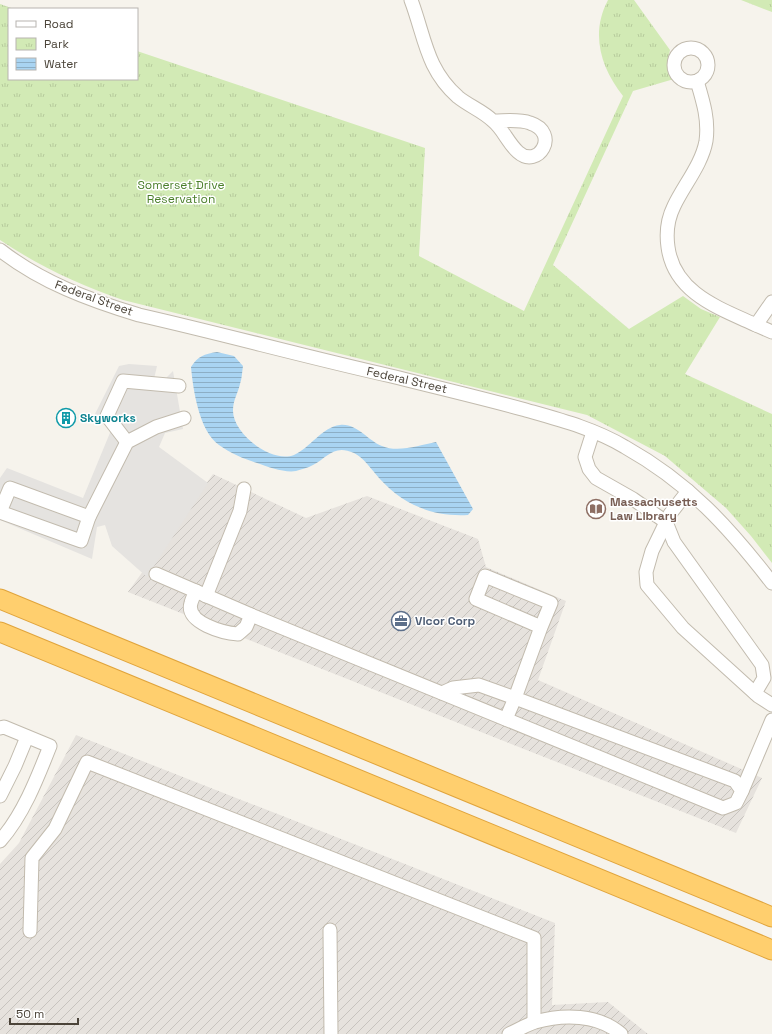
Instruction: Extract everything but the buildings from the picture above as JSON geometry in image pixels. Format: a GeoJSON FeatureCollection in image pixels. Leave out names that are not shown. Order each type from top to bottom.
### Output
{"type":"FeatureCollection","features":[{"type":"Feature","properties":{"kind":"highway"},"geometry":{"type":"LineString","coordinates":[[0,599],[772,917]]}},
{"type":"Feature","properties":{"kind":"highway"},"geometry":{"type":"LineString","coordinates":[[0,632],[772,950]]}},
{"type":"Feature","properties":{"kind":"street"},"geometry":{"type":"LineString","coordinates":[[411,0],[428,56],[438,75],[459,97],[494,121]]}},
{"type":"Feature","properties":{"kind":"street"},"geometry":{"type":"LineString","coordinates":[[697,81],[706,115],[706,141],[699,160],[674,207],[670,218],[667,229],[669,252],[677,274],[692,292],[712,304],[772,332]]}},
{"type":"Feature","properties":{"kind":"street","name":"Federal Street"},"geometry":{"type":"LineString","coordinates":[[0,250],[29,270],[55,284],[103,304],[496,402],[570,422],[624,446],[651,462],[688,491],[722,521],[772,583]]}},
{"type":"Feature","properties":{"kind":"street"},"geometry":{"type":"LineString","coordinates":[[756,325],[772,302]]}},
{"type":"Feature","properties":{"kind":"street"},"geometry":{"type":"LineString","coordinates":[[127,442],[107,416],[123,382],[179,386]]}},
{"type":"Feature","properties":{"kind":"street"},"geometry":{"type":"LineString","coordinates":[[89,517],[10,488],[0,512],[80,542],[89,517],[127,442],[156,427],[184,418]]}},
{"type":"Feature","properties":{"kind":"street"},"geometry":{"type":"LineString","coordinates":[[593,432],[585,457],[589,469],[596,478],[633,499],[666,522],[674,542],[762,664],[764,678],[755,693]]}},
{"type":"Feature","properties":{"kind":"street"},"geometry":{"type":"LineString","coordinates":[[244,489],[240,511],[201,594],[190,604],[191,614],[197,620],[224,633],[238,634],[246,627],[251,615]]}},
{"type":"Feature","properties":{"kind":"street"},"geometry":{"type":"LineString","coordinates":[[688,491],[670,514],[650,558],[646,572],[647,585],[683,628],[755,693],[772,705]]}},
{"type":"Feature","properties":{"kind":"street"},"geometry":{"type":"LineString","coordinates":[[156,574],[251,615],[723,808],[736,803],[772,720]]}},
{"type":"Feature","properties":{"kind":"street"},"geometry":{"type":"LineString","coordinates":[[506,719],[551,603],[485,576],[476,599],[541,627]]}},
{"type":"Feature","properties":{"kind":"street"},"geometry":{"type":"LineString","coordinates":[[442,693],[453,688],[479,685],[735,781],[742,791]]}},
{"type":"Feature","properties":{"kind":"street"},"geometry":{"type":"LineString","coordinates":[[0,728],[4,727],[50,746],[33,787],[7,833],[0,841]]}},
{"type":"Feature","properties":{"kind":"street"},"geometry":{"type":"LineString","coordinates":[[0,796],[27,737]]}},
{"type":"Feature","properties":{"kind":"street"},"geometry":{"type":"LineString","coordinates":[[30,931],[32,858],[55,829],[87,762],[534,938],[534,1022]]}},
{"type":"Feature","properties":{"kind":"street"},"geometry":{"type":"LineString","coordinates":[[330,930],[331,1034]]}},
{"type":"Feature","properties":{"kind":"street"},"geometry":{"type":"LineString","coordinates":[[509,1034],[534,1022],[576,1016],[594,1020],[615,1029],[621,1034]]}},
{"type":"Feature","properties":{"kind":"shaded area"},"geometry":{"type":"Polygon","coordinates":[[[129,364],[157,366],[154,379],[163,381],[173,371],[183,429],[165,433],[159,447],[208,483],[147,577],[112,546],[105,525],[97,527],[92,559],[0,520],[0,478],[7,468],[83,498],[112,428],[93,418],[119,366],[129,364]]]}},
{"type":"Feature","properties":{"kind":"shaded area"},"geometry":{"type":"Polygon","coordinates":[[[213,474],[306,518],[367,496],[478,539],[486,567],[566,601],[538,680],[762,778],[736,833],[128,592],[213,474]]]}},
{"type":"Feature","properties":{"kind":"shaded area"},"geometry":{"type":"Polygon","coordinates":[[[76,735],[555,923],[552,1005],[608,1002],[648,1034],[0,1034],[0,864],[19,843],[76,735]]]}},
{"type":"Feature","properties":{"kind":"green space","name":"Somerset Drive Reservation"},"geometry":{"type":"Polygon","coordinates":[[[608,0],[634,0],[670,50],[667,64],[674,79],[633,91],[553,265],[629,329],[683,296],[701,309],[720,317],[685,374],[772,414],[772,563],[751,536],[726,508],[665,456],[587,415],[123,300],[60,274],[29,258],[0,240],[0,4],[11,8],[8,8],[8,80],[138,80],[138,51],[425,148],[419,256],[524,311],[623,96],[609,74],[600,50],[600,25],[608,0]]]}},
{"type":"Feature","properties":{"kind":"green space"},"geometry":{"type":"Polygon","coordinates":[[[741,0],[772,0],[772,12],[741,0]]]}},
{"type":"Feature","properties":{"kind":"water"},"geometry":{"type":"Polygon","coordinates":[[[217,352],[234,356],[243,366],[241,382],[233,406],[234,419],[246,437],[264,451],[285,457],[294,455],[300,452],[327,430],[340,425],[346,425],[357,429],[377,444],[388,448],[402,449],[436,442],[473,509],[468,515],[443,514],[408,502],[388,487],[361,457],[347,451],[336,451],[311,466],[296,471],[287,471],[276,469],[237,456],[223,448],[212,439],[202,420],[195,398],[191,367],[196,360],[202,356],[217,352]]]}},
{"type":"Feature","properties":{"kind":"place","name":"Skyworks"},"geometry":{"type":"Point","coordinates":[66,418]}},
{"type":"Feature","properties":{"kind":"place","name":"Massachusetts Law Library"},"geometry":{"type":"Point","coordinates":[596,509]}},
{"type":"Feature","properties":{"kind":"place","name":"Vicor Corp"},"geometry":{"type":"Point","coordinates":[401,621]}}]}
